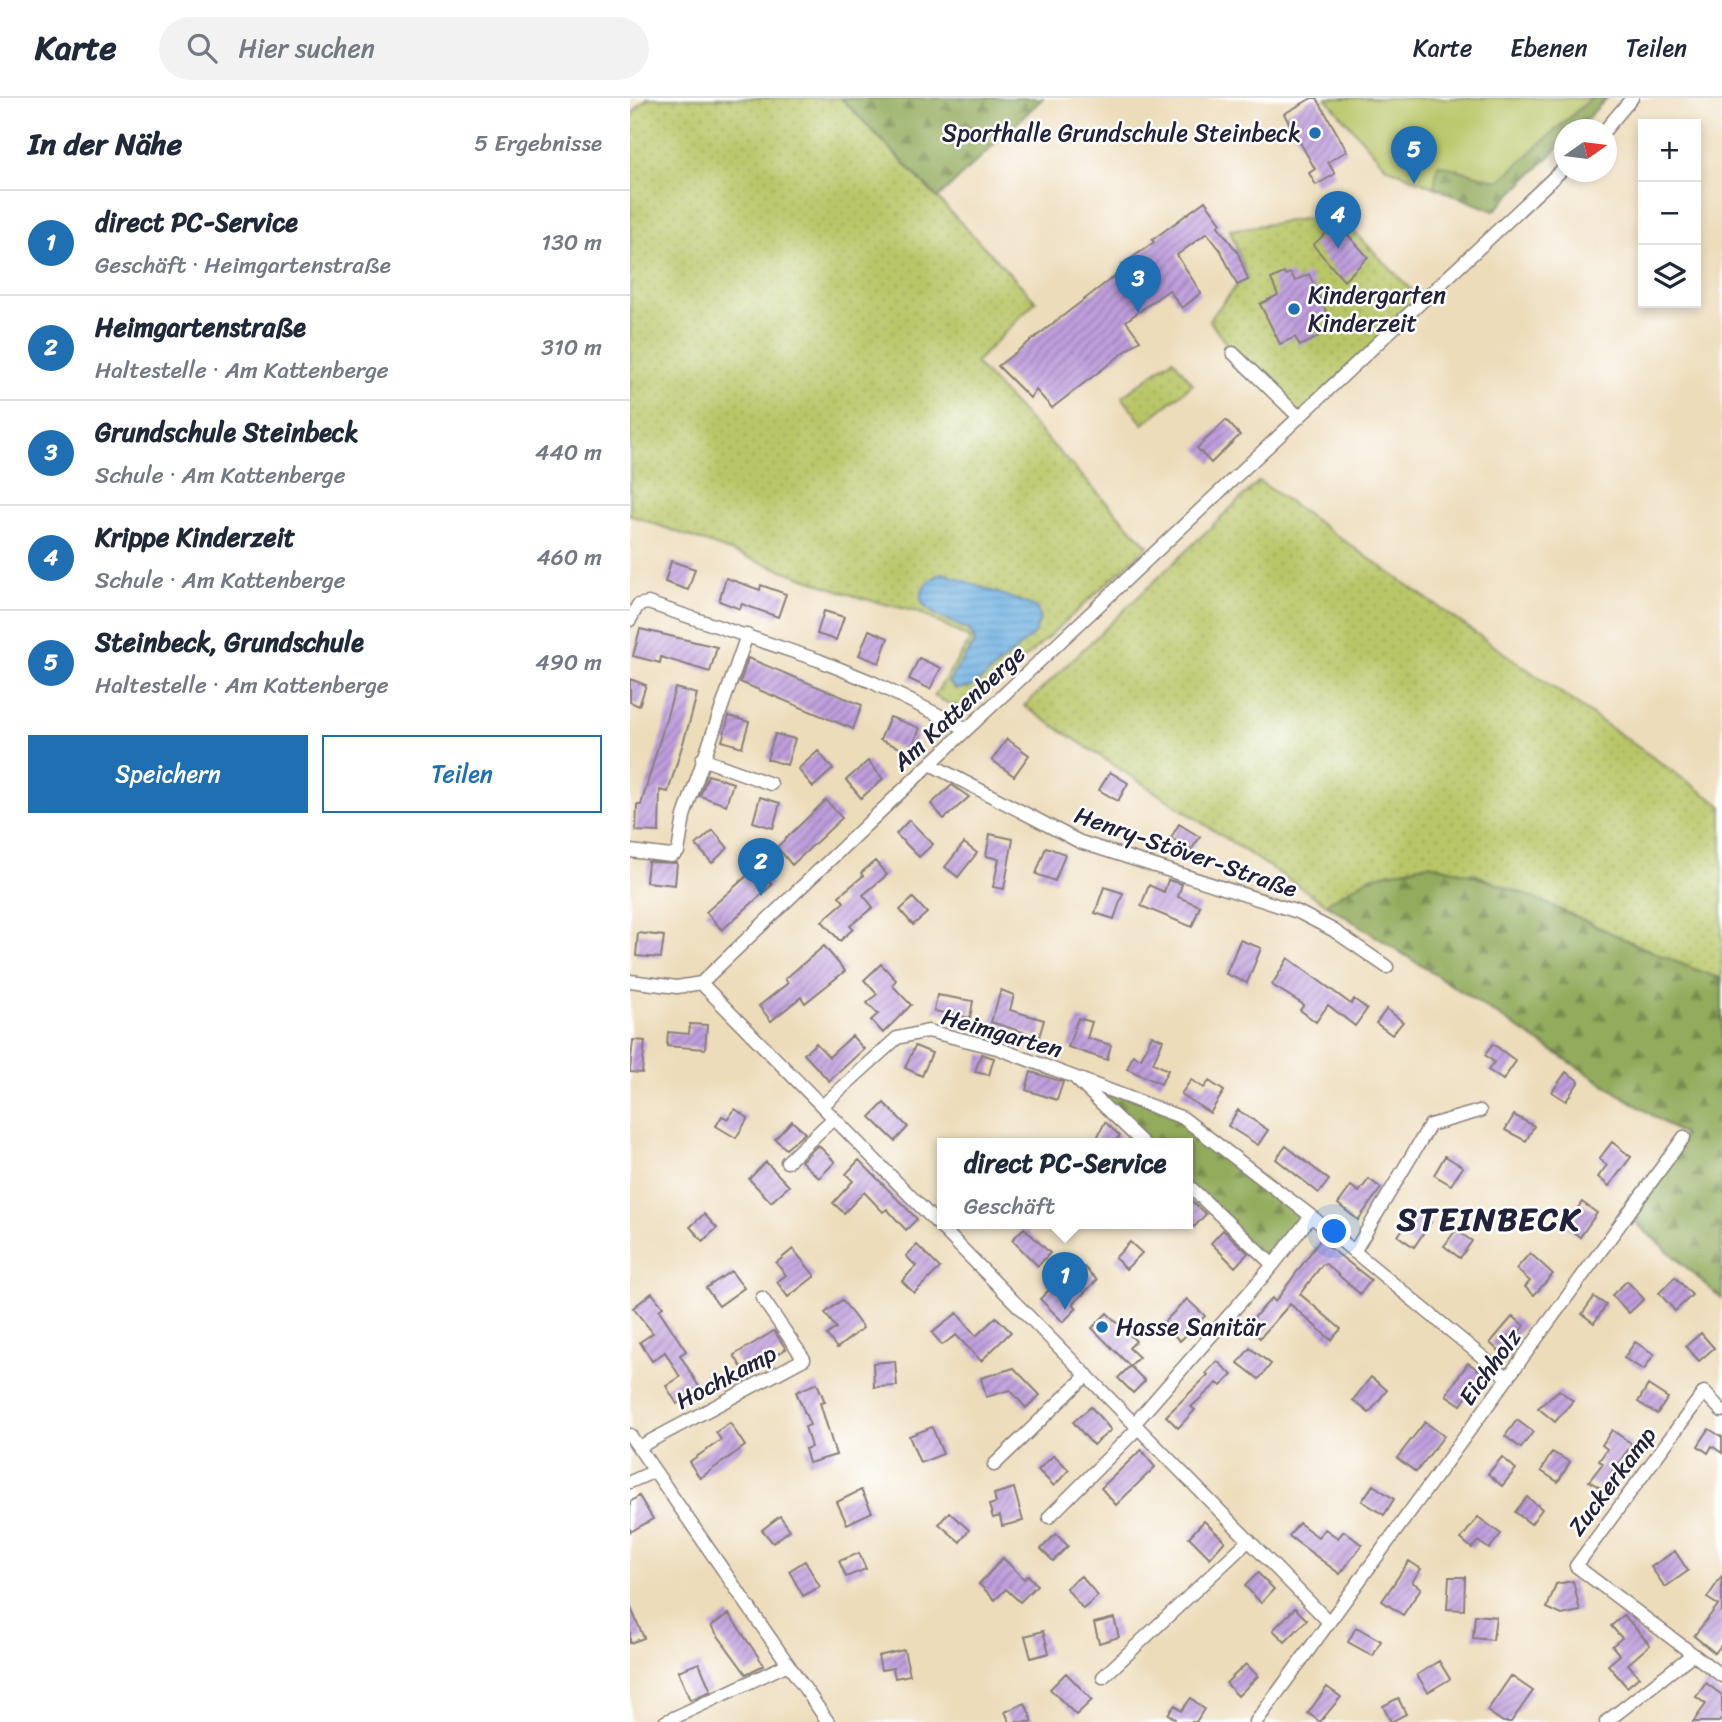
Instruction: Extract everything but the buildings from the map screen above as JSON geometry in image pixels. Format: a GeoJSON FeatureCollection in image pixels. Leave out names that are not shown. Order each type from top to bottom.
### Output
{"type":"FeatureCollection","features":[{"type":"Feature","properties":{"kind":"street"},"geometry":{"type":"LineString","coordinates":[[1614,119],[1628,101]]}},
{"type":"Feature","properties":{"kind":"street","name":"Am Kattenberge"},"geometry":{"type":"LineString","coordinates":[[701,983],[1554,177]]}},
{"type":"Feature","properties":{"kind":"street"},"geometry":{"type":"LineString","coordinates":[[1233,353],[1299,417]]}},
{"type":"Feature","properties":{"kind":"street"},"geometry":{"type":"LineString","coordinates":[[630,620],[638,605],[648,603],[747,635],[872,681],[967,729]]}},
{"type":"Feature","properties":{"kind":"street"},"geometry":{"type":"LineString","coordinates":[[630,851],[671,856],[678,852],[684,816],[747,635]]}},
{"type":"Feature","properties":{"kind":"street"},"geometry":{"type":"LineString","coordinates":[[702,760],[771,784]]}},
{"type":"Feature","properties":{"kind":"street","name":"Henry-Stöver-Straße"},"geometry":{"type":"LineString","coordinates":[[930,764],[1080,842],[1298,912],[1333,930],[1387,967]]}},
{"type":"Feature","properties":{"kind":"street"},"geometry":{"type":"LineString","coordinates":[[630,981],[677,986],[701,983],[937,1223]]}},
{"type":"Feature","properties":{"kind":"street","name":"Heimgarten"},"geometry":{"type":"LineString","coordinates":[[822,1106],[897,1038],[928,1031],[997,1048],[1183,1118],[1311,1216],[1507,1378]]}},
{"type":"Feature","properties":{"kind":"street","name":"Heimgarten"},"geometry":{"type":"LineString","coordinates":[[1072,1075],[1138,1138]]}},
{"type":"Feature","properties":{"kind":"street"},"geometry":{"type":"LineString","coordinates":[[1354,1252],[1430,1125],[1480,1111]]}},
{"type":"Feature","properties":{"kind":"street"},"geometry":{"type":"LineString","coordinates":[[787,1162],[834,1118]]}},
{"type":"Feature","properties":{"kind":"street","name":"Eichholz"},"geometry":{"type":"LineString","coordinates":[[1256,1722],[1684,1137]]}},
{"type":"Feature","properties":{"kind":"street"},"geometry":{"type":"LineString","coordinates":[[1193,1190],[1273,1265]]}},
{"type":"Feature","properties":{"kind":"street"},"geometry":{"type":"LineString","coordinates":[[1049,1517],[1136,1426],[1273,1265],[1311,1216]]}},
{"type":"Feature","properties":{"kind":"street"},"geometry":{"type":"LineString","coordinates":[[943,1229],[1329,1622]]}},
{"type":"Feature","properties":{"kind":"street","name":"Hochkamp"},"geometry":{"type":"LineString","coordinates":[[639,1447],[804,1359],[762,1298]]}},
{"type":"Feature","properties":{"kind":"street"},"geometry":{"type":"LineString","coordinates":[[994,1465],[1087,1375]]}},
{"type":"Feature","properties":{"kind":"street","name":"Zuckerkamp"},"geometry":{"type":"LineString","coordinates":[[1722,1411],[1704,1392],[1576,1566],[1722,1676]]}},
{"type":"Feature","properties":{"kind":"street"},"geometry":{"type":"LineString","coordinates":[[630,1435],[828,1722]]}},
{"type":"Feature","properties":{"kind":"street"},"geometry":{"type":"LineString","coordinates":[[630,1482],[655,1471]]}},
{"type":"Feature","properties":{"kind":"street"},"geometry":{"type":"LineString","coordinates":[[1103,1677],[1249,1540]]}},
{"type":"Feature","properties":{"kind":"street"},"geometry":{"type":"LineString","coordinates":[[1606,1722],[1693,1654]]}},
{"type":"Feature","properties":{"kind":"street"},"geometry":{"type":"LineString","coordinates":[[665,1722],[788,1664]]}},
{"type":"Feature","properties":{"kind":"green space"},"geometry":{"type":"Polygon","coordinates":[[[647,98],[841,98],[1036,301],[975,363],[1148,546],[966,712],[934,696],[971,639],[918,612],[857,597],[630,515],[630,116],[647,98]]]}},
{"type":"Feature","properties":{"kind":"green space"},"geometry":{"type":"Polygon","coordinates":[[[841,98],[1043,98],[938,198],[841,98]]]}},
{"type":"Feature","properties":{"kind":"green space"},"geometry":{"type":"Polygon","coordinates":[[[1326,98],[1591,98],[1568,119],[1554,119],[1554,131],[1499,181],[1438,164],[1434,187],[1386,167],[1326,98]]]}},
{"type":"Feature","properties":{"kind":"green space"},"geometry":{"type":"Polygon","coordinates":[[[1591,98],[1607,98],[1587,119],[1568,119],[1591,98]]]}},
{"type":"Feature","properties":{"kind":"green space"},"geometry":{"type":"Polygon","coordinates":[[[1554,131],[1554,152],[1494,211],[1434,187],[1438,164],[1499,181],[1554,131]]]}},
{"type":"Feature","properties":{"kind":"green space"},"geometry":{"type":"Polygon","coordinates":[[[1337,214],[1422,301],[1299,417],[1233,353],[1209,320],[1237,285],[1248,279],[1230,230],[1337,214]]]}},
{"type":"Feature","properties":{"kind":"green space"},"geometry":{"type":"Polygon","coordinates":[[[1173,359],[1193,384],[1143,424],[1122,397],[1173,359]]]}},
{"type":"Feature","properties":{"kind":"green space"},"geometry":{"type":"Polygon","coordinates":[[[1259,481],[1722,806],[1722,979],[1670,961],[1475,874],[1370,877],[1326,904],[1024,706],[1259,481]]]}},
{"type":"Feature","properties":{"kind":"green space"},"geometry":{"type":"Polygon","coordinates":[[[1429,864],[1504,886],[1722,979],[1722,1299],[1627,1215],[1684,1136],[1326,904],[1370,877],[1429,864]]]}},
{"type":"Feature","properties":{"kind":"green space"},"geometry":{"type":"Polygon","coordinates":[[[1072,1075],[1183,1118],[1311,1216],[1273,1265],[1193,1190],[1193,1138],[1138,1138],[1072,1075]]]}},
{"type":"Feature","properties":{"kind":"water"},"geometry":{"type":"Polygon","coordinates":[[[943,573],[1036,607],[1040,618],[1035,633],[971,687],[956,689],[948,682],[975,642],[971,632],[937,616],[923,605],[921,598],[927,584],[943,573]]]}},
{"type":"Feature","properties":{"kind":"place","name":"Sporthalle Grundschule Steinbeck"},"geometry":{"type":"Point","coordinates":[1315,133]}},
{"type":"Feature","properties":{"kind":"place","name":"Steinbeck, Grundschule"},"geometry":{"type":"Point","coordinates":[1414,184]}},
{"type":"Feature","properties":{"kind":"place","name":"Krippe Kinderzeit"},"geometry":{"type":"Point","coordinates":[1338,249]}},
{"type":"Feature","properties":{"kind":"place","name":"Kindergarten Kinderzeit"},"geometry":{"type":"Point","coordinates":[1294,309]}},
{"type":"Feature","properties":{"kind":"place","name":"Grundschule Steinbeck"},"geometry":{"type":"Point","coordinates":[1138,313]}},
{"type":"Feature","properties":{"kind":"place","name":"Heimgartenstraße"},"geometry":{"type":"Point","coordinates":[761,896]}},
{"type":"Feature","properties":{"kind":"place","name":"direct PC-Service"},"geometry":{"type":"Point","coordinates":[1065,1310]}},
{"type":"Feature","properties":{"kind":"place","name":"Hasse Sanitär"},"geometry":{"type":"Point","coordinates":[1102,1327]}},
{"type":"Feature","properties":{"kind":"district","name":"STEINBECK"},"geometry":{"type":"Point","coordinates":[1489,1219]}}]}
